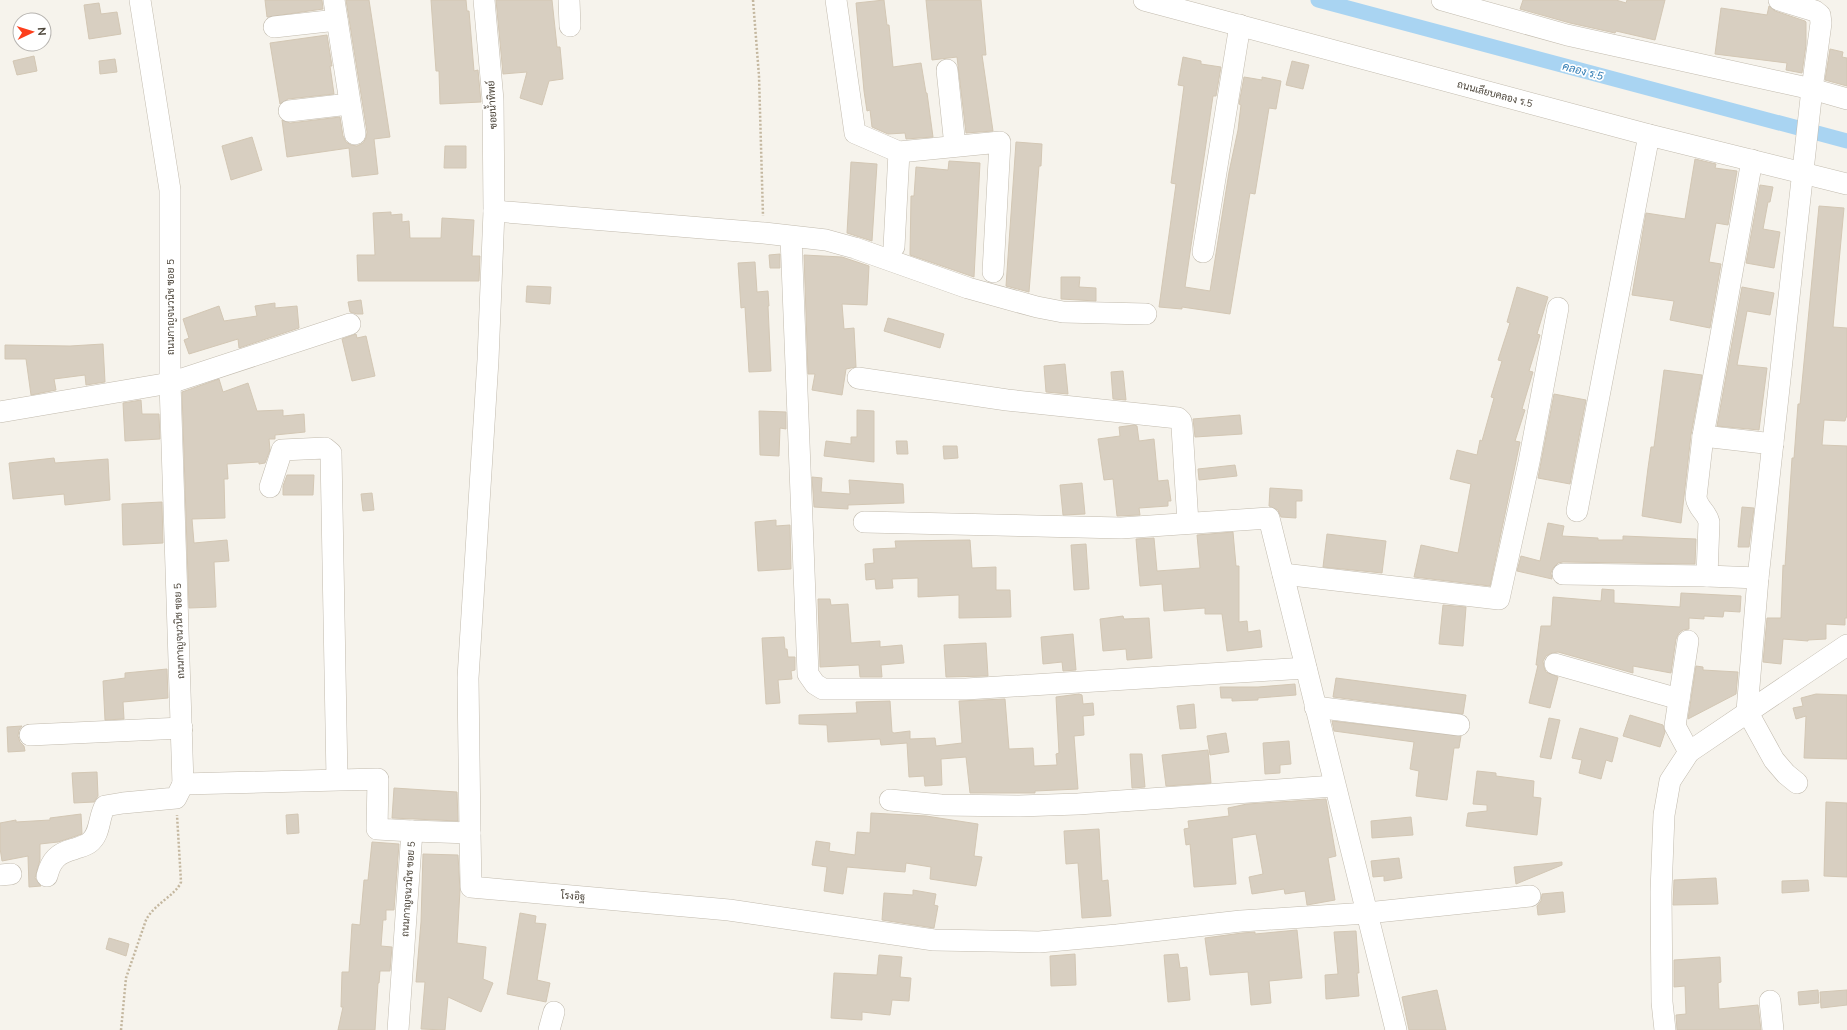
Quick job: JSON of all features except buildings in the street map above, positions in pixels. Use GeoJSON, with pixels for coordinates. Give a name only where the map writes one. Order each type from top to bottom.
{"type":"FeatureCollection","features":[{"type":"Feature","properties":{"kind":"street","name":"ถนนกาญจนวนิช ซอย 5"},"geometry":{"type":"LineString","coordinates":[[140,0],[170,190],[170,382],[182,728],[180,791],[337,779],[378,779],[377,829],[412,831],[398,1030]]}},
{"type":"Feature","properties":{"kind":"street"},"geometry":{"type":"LineString","coordinates":[[334,0],[354,134]]}},
{"type":"Feature","properties":{"kind":"street","name":"ซอยน้ำทิพย์"},"geometry":{"type":"LineString","coordinates":[[470,833],[468,678],[488,360],[494,211],[493,100],[484,0]]}},
{"type":"Feature","properties":{"kind":"street"},"geometry":{"type":"LineString","coordinates":[[569,0],[570,26]]}},
{"type":"Feature","properties":{"kind":"street"},"geometry":{"type":"LineString","coordinates":[[836,0],[855,133],[899,152],[1000,142],[994,272]]}},
{"type":"Feature","properties":{"kind":"street","name":"ถนนเลียบคลอง ร.5"},"geometry":{"type":"LineString","coordinates":[[1144,0],[1649,135],[1847,184]]}},
{"type":"Feature","properties":{"kind":"street"},"geometry":{"type":"LineString","coordinates":[[1442,0],[1567,35],[1812,89],[1847,99]]}},
{"type":"Feature","properties":{"kind":"street"},"geometry":{"type":"LineString","coordinates":[[1779,0],[1815,11],[1820,15],[1821,23],[1812,89],[1758,578],[1747,712],[1774,760],[1786,774],[1798,783]]}},
{"type":"Feature","properties":{"kind":"street"},"geometry":{"type":"LineString","coordinates":[[274,27],[337,20]]}},
{"type":"Feature","properties":{"kind":"street"},"geometry":{"type":"LineString","coordinates":[[1203,252],[1240,25]]}},
{"type":"Feature","properties":{"kind":"street"},"geometry":{"type":"LineString","coordinates":[[947,70],[955,146]]}},
{"type":"Feature","properties":{"kind":"street"},"geometry":{"type":"LineString","coordinates":[[289,111],[349,104]]}},
{"type":"Feature","properties":{"kind":"street"},"geometry":{"type":"LineString","coordinates":[[1577,511],[1649,135]]}},
{"type":"Feature","properties":{"kind":"street"},"geometry":{"type":"LineString","coordinates":[[894,247],[899,152]]}},
{"type":"Feature","properties":{"kind":"street"},"geometry":{"type":"LineString","coordinates":[[1707,576],[1709,522],[1708,517],[1697,505],[1696,497],[1703,436],[1752,160]]}},
{"type":"Feature","properties":{"kind":"street"},"geometry":{"type":"LineString","coordinates":[[494,211],[764,233],[826,240],[855,248],[968,288],[1036,307],[1063,312],[1146,314]]}},
{"type":"Feature","properties":{"kind":"street"},"geometry":{"type":"LineString","coordinates":[[791,237],[808,674],[815,684],[824,689],[966,689],[1306,668]]}},
{"type":"Feature","properties":{"kind":"street"},"geometry":{"type":"LineString","coordinates":[[1283,574],[1499,599],[1529,462],[1558,308]]}},
{"type":"Feature","properties":{"kind":"street"},"geometry":{"type":"LineString","coordinates":[[0,412],[170,382],[350,324]]}},
{"type":"Feature","properties":{"kind":"street"},"geometry":{"type":"LineString","coordinates":[[858,378],[1007,400],[1178,418],[1181,421],[1182,427],[1188,523]]}},
{"type":"Feature","properties":{"kind":"street"},"geometry":{"type":"LineString","coordinates":[[1703,436],[1773,444]]}},
{"type":"Feature","properties":{"kind":"street"},"geometry":{"type":"LineString","coordinates":[[270,487],[282,450],[325,448],[329,450],[331,456],[337,779]]}},
{"type":"Feature","properties":{"kind":"street"},"geometry":{"type":"LineString","coordinates":[[864,522],[1100,528],[1269,518],[1334,786],[1396,1030]]}},
{"type":"Feature","properties":{"kind":"street"},"geometry":{"type":"LineString","coordinates":[[1563,574],[1758,578]]}},
{"type":"Feature","properties":{"kind":"street"},"geometry":{"type":"LineString","coordinates":[[1688,641],[1675,726],[1689,752]]}},
{"type":"Feature","properties":{"kind":"street"},"geometry":{"type":"LineString","coordinates":[[1665,1030],[1662,1002],[1660,892],[1664,814],[1670,781],[1689,752],[1847,645]]}},
{"type":"Feature","properties":{"kind":"street"},"geometry":{"type":"LineString","coordinates":[[1555,664],[1679,699]]}},
{"type":"Feature","properties":{"kind":"street"},"geometry":{"type":"LineString","coordinates":[[1315,707],[1459,725]]}},
{"type":"Feature","properties":{"kind":"street"},"geometry":{"type":"LineString","coordinates":[[30,735],[182,728]]}},
{"type":"Feature","properties":{"kind":"street"},"geometry":{"type":"LineString","coordinates":[[890,800],[940,805],[1019,806],[1078,804],[1334,786]]}},
{"type":"Feature","properties":{"kind":"street"},"geometry":{"type":"LineString","coordinates":[[47,876],[50,864],[56,856],[67,850],[85,845],[92,840],[100,825],[105,806],[180,791]]}},
{"type":"Feature","properties":{"kind":"street"},"geometry":{"type":"LineString","coordinates":[[412,831],[470,833]]}},
{"type":"Feature","properties":{"kind":"street","name":"โรงอิฐ"},"geometry":{"type":"LineString","coordinates":[[470,833],[471,887],[729,910],[934,940],[1039,942],[1248,920],[1367,913]]}},
{"type":"Feature","properties":{"kind":"street"},"geometry":{"type":"LineString","coordinates":[[1367,913],[1530,896]]}},
{"type":"Feature","properties":{"kind":"street"},"geometry":{"type":"LineString","coordinates":[[1770,1001],[1773,1030]]}},
{"type":"Feature","properties":{"kind":"path"},"geometry":{"type":"LineString","coordinates":[[753,0],[759,76],[764,233]]}},
{"type":"Feature","properties":{"kind":"path"},"geometry":{"type":"LineString","coordinates":[[121,1030],[126,978],[146,920],[150,912],[177,889],[181,882],[180,791]]}},
{"type":"Feature","properties":{"kind":"waterway","name":"คลอง ร.5"},"geometry":{"type":"LineString","coordinates":[[1318,0],[1847,141]]}}]}
